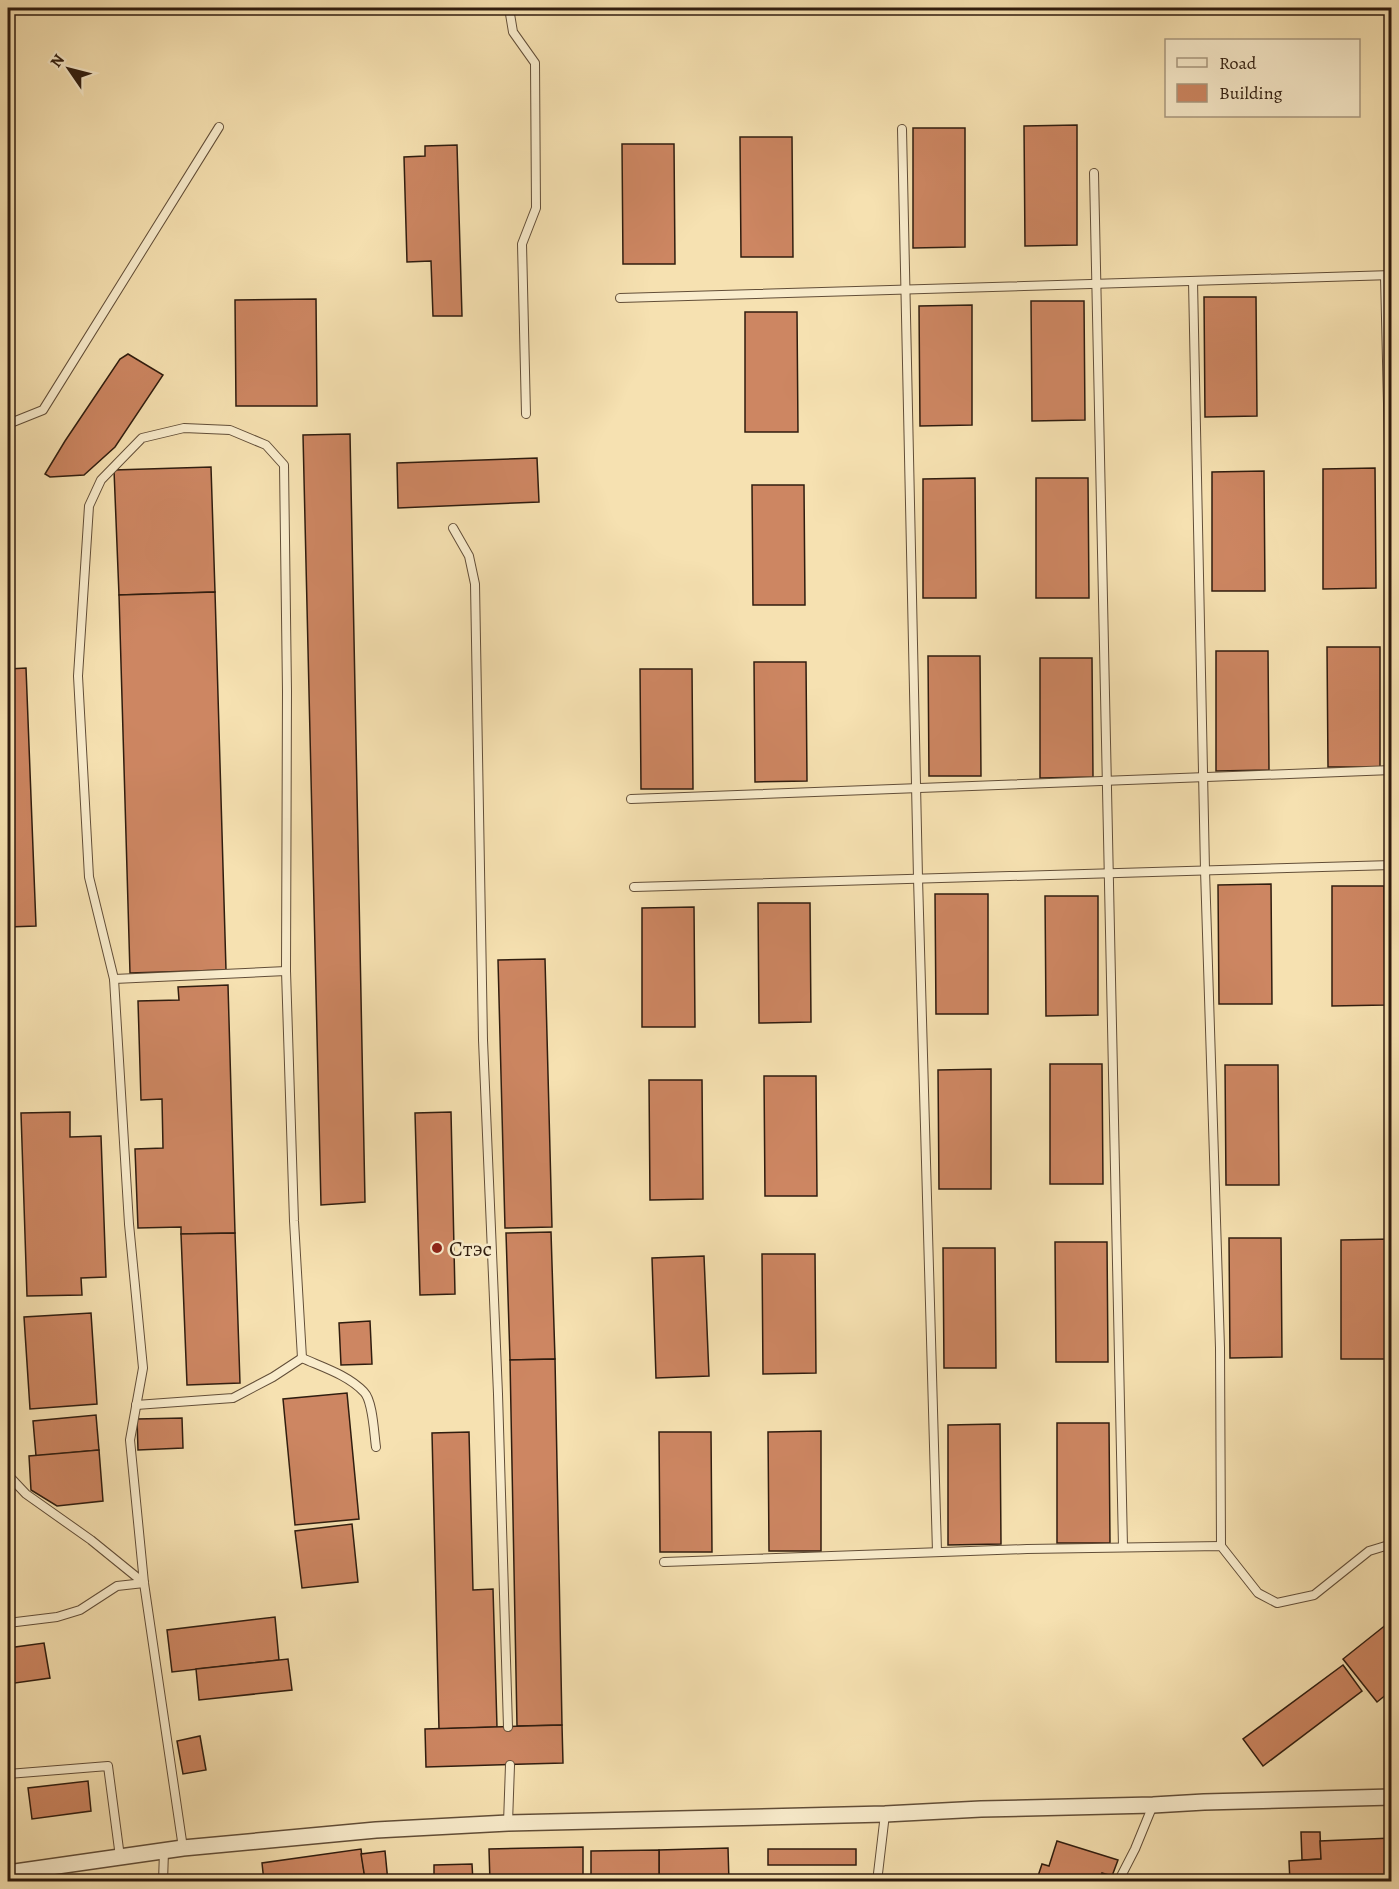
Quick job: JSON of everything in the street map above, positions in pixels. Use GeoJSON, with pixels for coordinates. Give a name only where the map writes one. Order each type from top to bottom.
{"type":"FeatureCollection","features":[{"type":"Feature","properties":{"kind":"street"},"geometry":{"type":"LineString","coordinates":[[8,1873],[183,1848],[376,1830],[508,1823],[885,1814],[1392,1797]]}},
{"type":"Feature","properties":{"kind":"lane"},"geometry":{"type":"LineString","coordinates":[[509,8],[513,32],[535,63],[536,208],[522,244],[526,414]]}},
{"type":"Feature","properties":{"kind":"lane"},"geometry":{"type":"LineString","coordinates":[[8,424],[42,410],[219,127]]}},
{"type":"Feature","properties":{"kind":"lane"},"geometry":{"type":"LineString","coordinates":[[902,129],[918,878],[937,1552]]}},
{"type":"Feature","properties":{"kind":"lane"},"geometry":{"type":"LineString","coordinates":[[1095,173],[1123,1547]]}},
{"type":"Feature","properties":{"kind":"lane"},"geometry":{"type":"LineString","coordinates":[[620,298],[1388,275],[1392,573]]}},
{"type":"Feature","properties":{"kind":"lane"},"geometry":{"type":"LineString","coordinates":[[1193,281],[1205,870],[1220,1348],[1221,1546],[1258,1593],[1277,1603],[1314,1594],[1370,1551],[1392,1544]]}},
{"type":"Feature","properties":{"kind":"lane"},"geometry":{"type":"LineString","coordinates":[[183,1848],[144,1583],[130,1440],[143,1368],[129,1224],[114,979],[89,877],[78,676],[89,506],[101,480],[142,438],[184,428],[230,430],[266,445],[284,465],[287,691],[286,971],[294,1221],[302,1358]]}},
{"type":"Feature","properties":{"kind":"lane"},"geometry":{"type":"LineString","coordinates":[[453,528],[469,556],[475,584],[483,1040],[508,1726]]}},
{"type":"Feature","properties":{"kind":"lane"},"geometry":{"type":"LineString","coordinates":[[631,799],[1392,770]]}},
{"type":"Feature","properties":{"kind":"lane"},"geometry":{"type":"LineString","coordinates":[[634,887],[1392,865]]}},
{"type":"Feature","properties":{"kind":"lane"},"geometry":{"type":"LineString","coordinates":[[114,979],[286,971]]}},
{"type":"Feature","properties":{"kind":"lane"},"geometry":{"type":"LineString","coordinates":[[136,1405],[233,1398],[273,1377],[302,1358]]}},
{"type":"Feature","properties":{"kind":"lane"},"geometry":{"type":"LineString","coordinates":[[302,1358],[339,1374],[365,1393],[373,1421],[376,1447]]}},
{"type":"Feature","properties":{"kind":"lane"},"geometry":{"type":"LineString","coordinates":[[9,1477],[26,1494],[91,1540],[144,1583]]}},
{"type":"Feature","properties":{"kind":"lane"},"geometry":{"type":"LineString","coordinates":[[664,1562],[937,1552],[1221,1546]]}},
{"type":"Feature","properties":{"kind":"lane"},"geometry":{"type":"LineString","coordinates":[[8,1623],[80,1610],[117,1586],[144,1583]]}},
{"type":"Feature","properties":{"kind":"lane"},"geometry":{"type":"LineString","coordinates":[[508,1823],[510,1764]]}},
{"type":"Feature","properties":{"kind":"lane"},"geometry":{"type":"LineString","coordinates":[[8,1774],[108,1766],[120,1857]]}},
{"type":"Feature","properties":{"kind":"lane"},"geometry":{"type":"LineString","coordinates":[[1118,1881],[1135,1849],[1153,1805]]}},
{"type":"Feature","properties":{"kind":"lane"},"geometry":{"type":"LineString","coordinates":[[877,1881],[885,1814]]}},
{"type":"Feature","properties":{"kind":"lane"},"geometry":{"type":"LineString","coordinates":[[163,1881],[164,1851]]}},
{"type":"Feature","properties":{"kind":"building"},"geometry":{"type":"Polygon","coordinates":[[[1077,125],[1077,245],[1025,246],[1024,126],[1077,125]]]}},
{"type":"Feature","properties":{"kind":"building"},"geometry":{"type":"Polygon","coordinates":[[[913,128],[965,128],[965,247],[913,248],[913,128]]]}},
{"type":"Feature","properties":{"kind":"building"},"geometry":{"type":"Polygon","coordinates":[[[740,137],[792,137],[793,257],[741,257],[740,137]]]}},
{"type":"Feature","properties":{"kind":"building"},"geometry":{"type":"Polygon","coordinates":[[[622,144],[674,144],[675,264],[623,264],[622,144]]]}},
{"type":"Feature","properties":{"kind":"building"},"geometry":{"type":"Polygon","coordinates":[[[457,145],[462,316],[433,316],[431,261],[407,262],[404,157],[425,156],[425,146],[457,145]]]}},
{"type":"Feature","properties":{"kind":"building"},"geometry":{"type":"Polygon","coordinates":[[[1204,297],[1256,297],[1257,416],[1205,417],[1204,297]]]}},
{"type":"Feature","properties":{"kind":"building"},"geometry":{"type":"Polygon","coordinates":[[[316,299],[317,406],[236,406],[235,300],[316,299]]]}},
{"type":"Feature","properties":{"kind":"building"},"geometry":{"type":"Polygon","coordinates":[[[1031,301],[1084,301],[1085,420],[1032,421],[1031,301]]]}},
{"type":"Feature","properties":{"kind":"building"},"geometry":{"type":"Polygon","coordinates":[[[972,305],[972,425],[920,426],[919,306],[972,305]]]}},
{"type":"Feature","properties":{"kind":"building"},"geometry":{"type":"Polygon","coordinates":[[[745,312],[797,312],[798,432],[745,432],[745,312]]]}},
{"type":"Feature","properties":{"kind":"building"},"geometry":{"type":"Polygon","coordinates":[[[128,354],[163,375],[115,447],[84,475],[50,477],[45,474],[120,359],[128,354]]]}},
{"type":"Feature","properties":{"kind":"building"},"geometry":{"type":"Polygon","coordinates":[[[350,434],[365,1202],[321,1205],[303,435],[350,434]]]}},
{"type":"Feature","properties":{"kind":"building"},"geometry":{"type":"Polygon","coordinates":[[[537,458],[539,502],[398,508],[397,463],[537,458]]]}},
{"type":"Feature","properties":{"kind":"building"},"geometry":{"type":"Polygon","coordinates":[[[211,467],[215,592],[119,595],[114,470],[211,467]]]}},
{"type":"Feature","properties":{"kind":"building"},"geometry":{"type":"Polygon","coordinates":[[[1375,468],[1376,588],[1323,589],[1323,469],[1375,468]]]}},
{"type":"Feature","properties":{"kind":"building"},"geometry":{"type":"Polygon","coordinates":[[[1264,471],[1265,591],[1212,591],[1212,472],[1264,471]]]}},
{"type":"Feature","properties":{"kind":"building"},"geometry":{"type":"Polygon","coordinates":[[[975,478],[976,598],[923,598],[923,479],[975,478]]]}},
{"type":"Feature","properties":{"kind":"building"},"geometry":{"type":"Polygon","coordinates":[[[1036,478],[1088,478],[1089,598],[1036,598],[1036,478]]]}},
{"type":"Feature","properties":{"kind":"building"},"geometry":{"type":"Polygon","coordinates":[[[752,485],[804,485],[805,605],[753,605],[752,485]]]}},
{"type":"Feature","properties":{"kind":"building"},"geometry":{"type":"Polygon","coordinates":[[[215,592],[226,970],[130,973],[119,595],[215,592]]]}},
{"type":"Feature","properties":{"kind":"building"},"geometry":{"type":"Polygon","coordinates":[[[1327,647],[1380,647],[1380,767],[1328,767],[1327,647]]]}},
{"type":"Feature","properties":{"kind":"building"},"geometry":{"type":"Polygon","coordinates":[[[1216,651],[1268,651],[1269,770],[1216,771],[1216,651]]]}},
{"type":"Feature","properties":{"kind":"building"},"geometry":{"type":"Polygon","coordinates":[[[928,656],[980,656],[981,776],[929,776],[928,656]]]}},
{"type":"Feature","properties":{"kind":"building"},"geometry":{"type":"Polygon","coordinates":[[[1040,658],[1092,658],[1093,777],[1040,778],[1040,658]]]}},
{"type":"Feature","properties":{"kind":"building"},"geometry":{"type":"Polygon","coordinates":[[[754,662],[806,662],[807,781],[755,782],[754,662]]]}},
{"type":"Feature","properties":{"kind":"building"},"geometry":{"type":"Polygon","coordinates":[[[26,668],[36,926],[8,927],[8,909],[11,909],[8,814],[8,669],[26,668]]]}},
{"type":"Feature","properties":{"kind":"building"},"geometry":{"type":"Polygon","coordinates":[[[640,669],[692,669],[693,789],[641,789],[640,669]]]}},
{"type":"Feature","properties":{"kind":"building"},"geometry":{"type":"Polygon","coordinates":[[[1271,884],[1272,1004],[1219,1004],[1218,885],[1271,884]]]}},
{"type":"Feature","properties":{"kind":"building"},"geometry":{"type":"Polygon","coordinates":[[[1332,886],[1384,886],[1385,1005],[1332,1006],[1332,886]]]}},
{"type":"Feature","properties":{"kind":"building"},"geometry":{"type":"Polygon","coordinates":[[[935,894],[988,894],[988,1014],[936,1014],[935,894]]]}},
{"type":"Feature","properties":{"kind":"building"},"geometry":{"type":"Polygon","coordinates":[[[1045,896],[1098,896],[1098,1015],[1046,1016],[1045,896]]]}},
{"type":"Feature","properties":{"kind":"building"},"geometry":{"type":"Polygon","coordinates":[[[758,903],[810,903],[811,1022],[759,1023],[758,903]]]}},
{"type":"Feature","properties":{"kind":"building"},"geometry":{"type":"Polygon","coordinates":[[[694,907],[695,1027],[642,1027],[642,908],[694,907]]]}},
{"type":"Feature","properties":{"kind":"building"},"geometry":{"type":"Polygon","coordinates":[[[545,959],[552,1227],[505,1228],[498,960],[545,959]]]}},
{"type":"Feature","properties":{"kind":"building"},"geometry":{"type":"Polygon","coordinates":[[[228,985],[235,1233],[181,1234],[181,1227],[138,1228],[135,1149],[163,1148],[162,1099],[141,1100],[138,1001],[179,1000],[178,987],[228,985]]]}},
{"type":"Feature","properties":{"kind":"building"},"geometry":{"type":"Polygon","coordinates":[[[1050,1064],[1102,1064],[1103,1184],[1050,1184],[1050,1064]]]}},
{"type":"Feature","properties":{"kind":"building"},"geometry":{"type":"Polygon","coordinates":[[[1225,1065],[1278,1065],[1279,1185],[1226,1185],[1225,1065]]]}},
{"type":"Feature","properties":{"kind":"building"},"geometry":{"type":"Polygon","coordinates":[[[991,1069],[991,1189],[939,1189],[938,1070],[991,1069]]]}},
{"type":"Feature","properties":{"kind":"building"},"geometry":{"type":"Polygon","coordinates":[[[764,1076],[816,1076],[817,1196],[765,1196],[764,1076]]]}},
{"type":"Feature","properties":{"kind":"building"},"geometry":{"type":"Polygon","coordinates":[[[649,1080],[702,1080],[703,1199],[650,1200],[649,1080]]]}},
{"type":"Feature","properties":{"kind":"building"},"geometry":{"type":"Polygon","coordinates":[[[70,1112],[70,1137],[101,1136],[106,1277],[81,1278],[82,1295],[27,1296],[21,1113],[70,1112]]]}},
{"type":"Feature","properties":{"kind":"building"},"geometry":{"type":"Polygon","coordinates":[[[451,1112],[455,1294],[420,1295],[415,1113],[451,1112]]]}},
{"type":"Feature","properties":{"kind":"building"},"geometry":{"type":"Polygon","coordinates":[[[551,1232],[555,1359],[510,1360],[506,1233],[551,1232]]]}},
{"type":"Feature","properties":{"kind":"building"},"geometry":{"type":"Polygon","coordinates":[[[235,1233],[240,1383],[187,1385],[181,1234],[235,1233]]]}},
{"type":"Feature","properties":{"kind":"building"},"geometry":{"type":"Polygon","coordinates":[[[1229,1238],[1281,1238],[1282,1357],[1230,1358],[1229,1238]]]}},
{"type":"Feature","properties":{"kind":"building"},"geometry":{"type":"Polygon","coordinates":[[[1392,1239],[1392,1359],[1341,1359],[1341,1240],[1392,1239]]]}},
{"type":"Feature","properties":{"kind":"building"},"geometry":{"type":"Polygon","coordinates":[[[1055,1242],[1107,1242],[1108,1362],[1056,1362],[1055,1242]]]}},
{"type":"Feature","properties":{"kind":"building"},"geometry":{"type":"Polygon","coordinates":[[[943,1248],[995,1248],[996,1368],[944,1368],[943,1248]]]}},
{"type":"Feature","properties":{"kind":"building"},"geometry":{"type":"Polygon","coordinates":[[[762,1254],[815,1254],[816,1373],[763,1374],[762,1254]]]}},
{"type":"Feature","properties":{"kind":"building"},"geometry":{"type":"Polygon","coordinates":[[[704,1256],[709,1376],[656,1378],[652,1258],[704,1256]]]}},
{"type":"Feature","properties":{"kind":"building"},"geometry":{"type":"Polygon","coordinates":[[[91,1313],[97,1404],[30,1409],[24,1317],[91,1313]]]}},
{"type":"Feature","properties":{"kind":"building"},"geometry":{"type":"Polygon","coordinates":[[[370,1321],[372,1364],[341,1365],[339,1323],[370,1321]]]}},
{"type":"Feature","properties":{"kind":"building"},"geometry":{"type":"Polygon","coordinates":[[[555,1359],[562,1725],[517,1726],[510,1360],[555,1359]]]}},
{"type":"Feature","properties":{"kind":"building"},"geometry":{"type":"Polygon","coordinates":[[[347,1393],[359,1519],[295,1525],[283,1399],[347,1393]]]}},
{"type":"Feature","properties":{"kind":"building"},"geometry":{"type":"Polygon","coordinates":[[[96,1415],[99,1450],[36,1456],[33,1421],[96,1415]]]}},
{"type":"Feature","properties":{"kind":"building"},"geometry":{"type":"Polygon","coordinates":[[[12,1417],[12,1432],[8,1432],[8,1418],[12,1417]]]}},
{"type":"Feature","properties":{"kind":"building"},"geometry":{"type":"Polygon","coordinates":[[[182,1418],[183,1448],[138,1450],[137,1419],[182,1418]]]}},
{"type":"Feature","properties":{"kind":"building"},"geometry":{"type":"Polygon","coordinates":[[[1057,1423],[1109,1423],[1110,1543],[1057,1543],[1057,1423]]]}},
{"type":"Feature","properties":{"kind":"building"},"geometry":{"type":"Polygon","coordinates":[[[1000,1424],[1001,1544],[948,1545],[948,1425],[1000,1424]]]}},
{"type":"Feature","properties":{"kind":"building"},"geometry":{"type":"Polygon","coordinates":[[[821,1431],[821,1551],[769,1551],[768,1432],[821,1431]]]}},
{"type":"Feature","properties":{"kind":"building"},"geometry":{"type":"Polygon","coordinates":[[[469,1432],[473,1590],[493,1589],[497,1727],[439,1729],[432,1433],[469,1432]]]}},
{"type":"Feature","properties":{"kind":"building"},"geometry":{"type":"Polygon","coordinates":[[[659,1432],[711,1432],[712,1552],[660,1552],[659,1432]]]}},
{"type":"Feature","properties":{"kind":"building"},"geometry":{"type":"Polygon","coordinates":[[[99,1450],[103,1501],[57,1506],[31,1490],[29,1456],[99,1450]]]}},
{"type":"Feature","properties":{"kind":"building"},"geometry":{"type":"Polygon","coordinates":[[[352,1524],[358,1582],[302,1588],[295,1531],[352,1524]]]}},
{"type":"Feature","properties":{"kind":"building"},"geometry":{"type":"Polygon","coordinates":[[[275,1617],[279,1660],[172,1672],[167,1630],[275,1617]]]}},
{"type":"Feature","properties":{"kind":"building"},"geometry":{"type":"Polygon","coordinates":[[[1392,1620],[1392,1690],[1377,1702],[1343,1659],[1392,1620]]]}},
{"type":"Feature","properties":{"kind":"building"},"geometry":{"type":"Polygon","coordinates":[[[44,1643],[50,1678],[8,1684],[8,1648],[44,1643]]]}},
{"type":"Feature","properties":{"kind":"building"},"geometry":{"type":"Polygon","coordinates":[[[288,1659],[292,1690],[199,1700],[196,1669],[288,1659]]]}},
{"type":"Feature","properties":{"kind":"building"},"geometry":{"type":"Polygon","coordinates":[[[1343,1665],[1362,1691],[1263,1766],[1243,1739],[1343,1665]]]}},
{"type":"Feature","properties":{"kind":"building"},"geometry":{"type":"Polygon","coordinates":[[[562,1725],[563,1763],[426,1767],[425,1729],[562,1725]]]}},
{"type":"Feature","properties":{"kind":"building"},"geometry":{"type":"Polygon","coordinates":[[[200,1736],[206,1770],[183,1774],[177,1741],[200,1736]]]}},
{"type":"Feature","properties":{"kind":"building"},"geometry":{"type":"Polygon","coordinates":[[[88,1781],[91,1811],[32,1819],[28,1788],[88,1781]]]}},
{"type":"Feature","properties":{"kind":"building"},"geometry":{"type":"Polygon","coordinates":[[[1301,1832],[1320,1832],[1321,1859],[1302,1860],[1301,1832]]]}},
{"type":"Feature","properties":{"kind":"building"},"geometry":{"type":"Polygon","coordinates":[[[1392,1838],[1392,1882],[1290,1882],[1289,1861],[1321,1859],[1320,1841],[1392,1838]]]}},
{"type":"Feature","properties":{"kind":"building"},"geometry":{"type":"Polygon","coordinates":[[[1057,1841],[1118,1860],[1112,1876],[1102,1873],[1100,1882],[1036,1882],[1042,1864],[1049,1866],[1057,1841]]]}},
{"type":"Feature","properties":{"kind":"building"},"geometry":{"type":"Polygon","coordinates":[[[583,1847],[583,1882],[490,1882],[489,1849],[583,1847]]]}},
{"type":"Feature","properties":{"kind":"building"},"geometry":{"type":"Polygon","coordinates":[[[728,1848],[729,1882],[659,1882],[659,1850],[728,1848]]]}},
{"type":"Feature","properties":{"kind":"building"},"geometry":{"type":"Polygon","coordinates":[[[361,1849],[365,1879],[351,1882],[264,1882],[262,1863],[361,1849]]]}},
{"type":"Feature","properties":{"kind":"building"},"geometry":{"type":"Polygon","coordinates":[[[768,1849],[856,1849],[856,1865],[768,1865],[768,1849]]]}},
{"type":"Feature","properties":{"kind":"building"},"geometry":{"type":"Polygon","coordinates":[[[659,1850],[659,1882],[591,1882],[591,1851],[659,1850]]]}},
{"type":"Feature","properties":{"kind":"building"},"geometry":{"type":"Polygon","coordinates":[[[385,1851],[388,1882],[351,1882],[365,1879],[361,1854],[385,1851]]]}},
{"type":"Feature","properties":{"kind":"building"},"geometry":{"type":"Polygon","coordinates":[[[472,1864],[473,1882],[434,1882],[434,1865],[472,1864]]]}},
{"type":"Feature","properties":{"kind":"building"},"geometry":{"type":"Polygon","coordinates":[[[124,1876],[125,1882],[92,1882],[92,1881],[124,1876]]]}},
{"type":"Feature","properties":{"kind":"place","name":"Стэс"},"geometry":{"type":"Point","coordinates":[437,1248]}}]}
